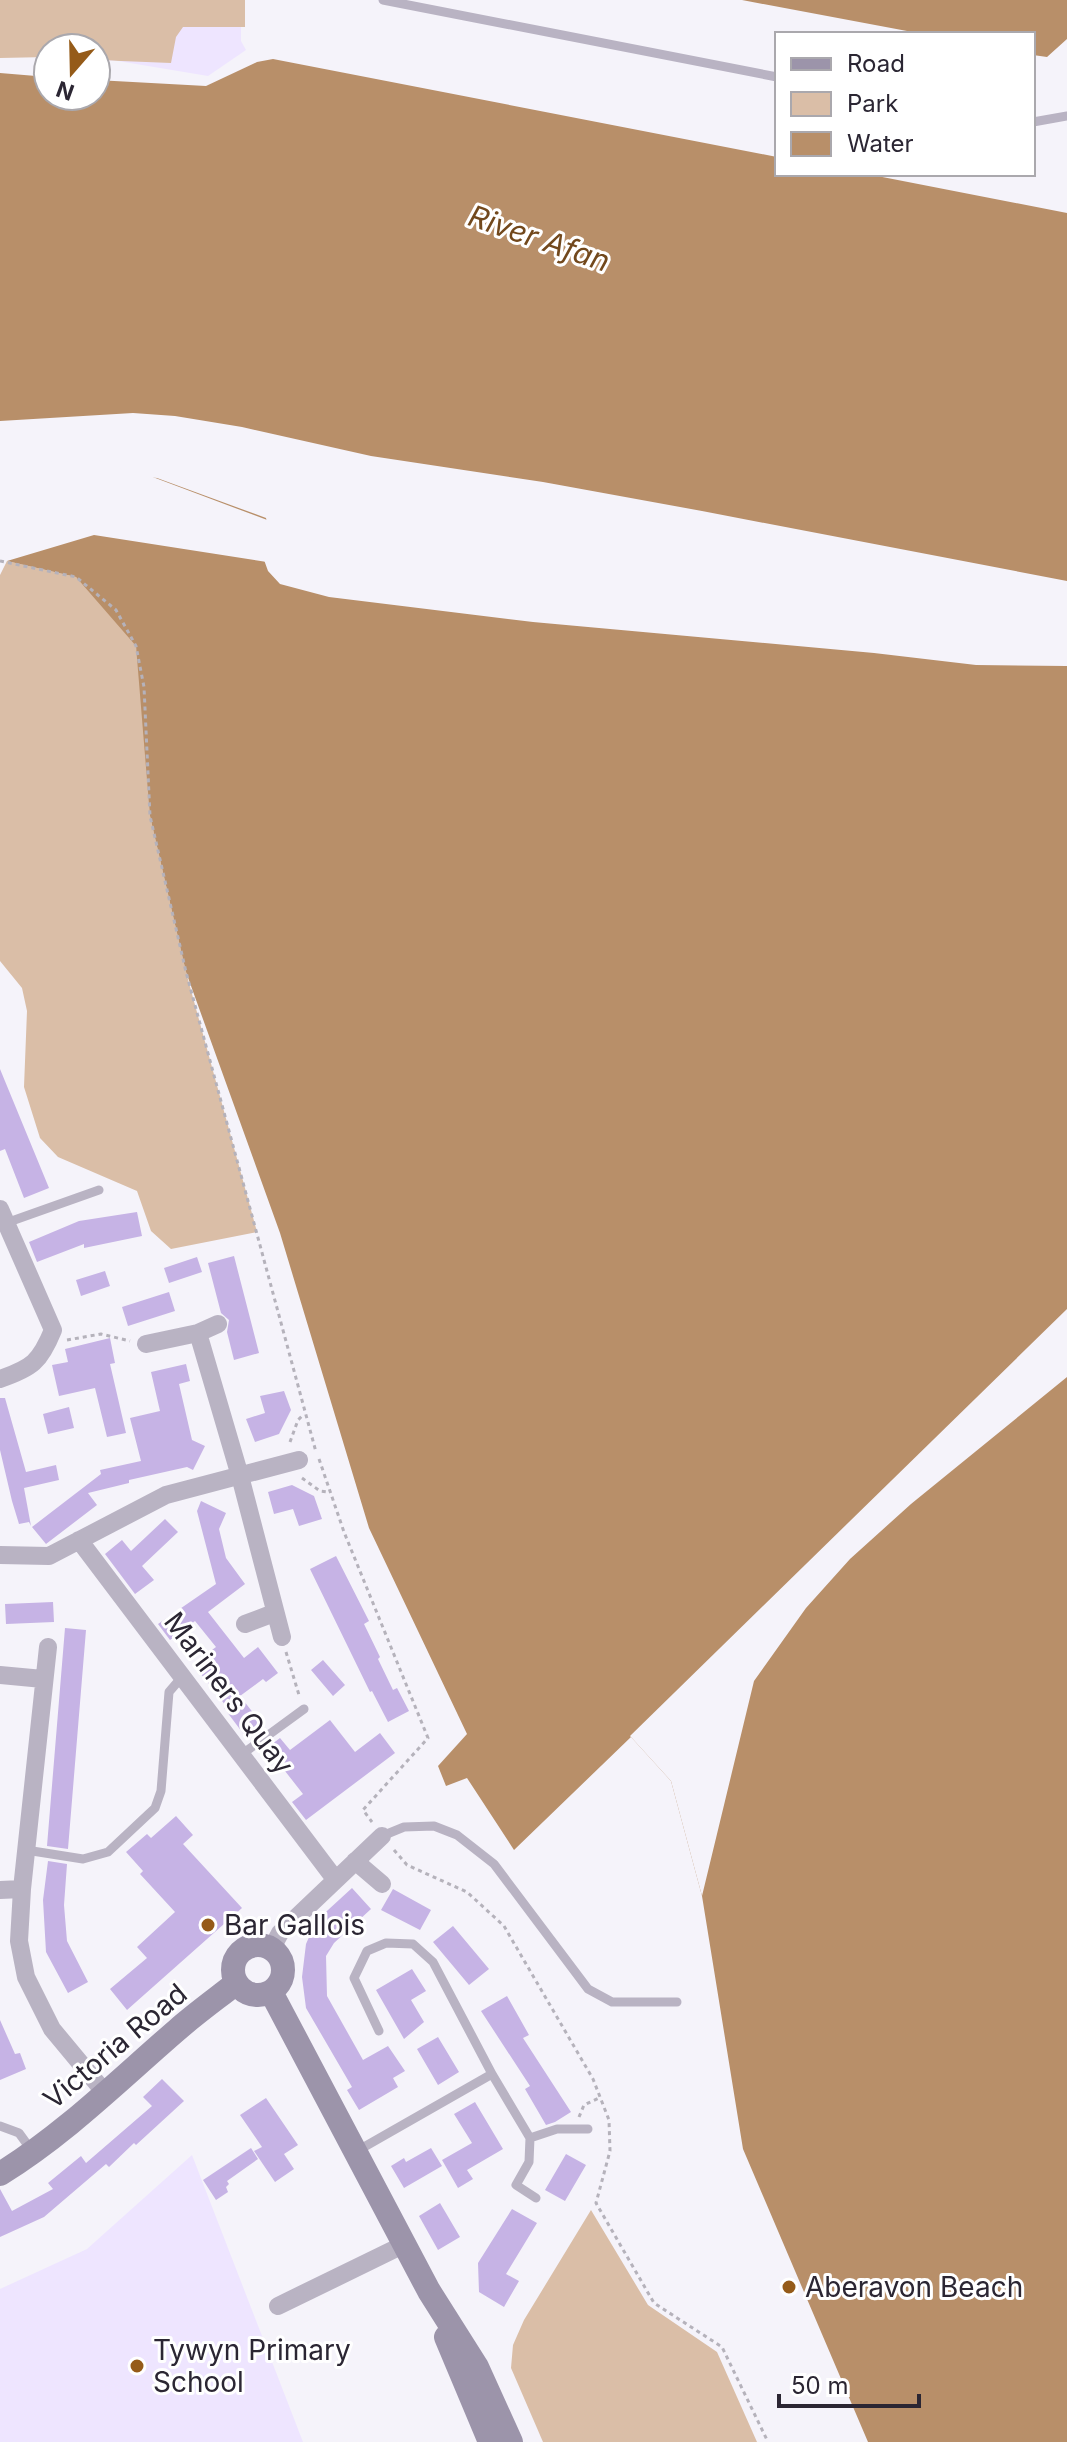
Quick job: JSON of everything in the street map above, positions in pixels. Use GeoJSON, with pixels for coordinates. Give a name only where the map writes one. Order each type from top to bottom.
{"type":"FeatureCollection","features":[{"type":"Feature","properties":{"kind":"street"},"geometry":{"type":"LineString","coordinates":[[0,1379],[28,1369],[43,1354],[53,1330],[3,1216]]}},
{"type":"Feature","properties":{"kind":"street"},"geometry":{"type":"LineString","coordinates":[[146,1344],[198,1333],[218,1324]]}},
{"type":"Feature","properties":{"kind":"street"},"geometry":{"type":"LineString","coordinates":[[198,1333],[282,1637]]}},
{"type":"Feature","properties":{"kind":"street"},"geometry":{"type":"LineString","coordinates":[[0,1555],[49,1556],[166,1495],[299,1460]]}},
{"type":"Feature","properties":{"kind":"street","name":"Mariners Quay"},"geometry":{"type":"LineString","coordinates":[[79,1540],[335,1879]]}},
{"type":"Feature","properties":{"kind":"street","name":"Mariners Quay"},"geometry":{"type":"LineString","coordinates":[[245,1624],[274,1613]]}},
{"type":"Feature","properties":{"kind":"street"},"geometry":{"type":"LineString","coordinates":[[48,1647],[19,1941],[26,1977],[52,2029],[106,2094]]}},
{"type":"Feature","properties":{"kind":"street"},"geometry":{"type":"LineString","coordinates":[[0,1675],[43,1679]]}},
{"type":"Feature","properties":{"kind":"street"},"geometry":{"type":"LineString","coordinates":[[272,1948],[280,1933],[382,1836]]}},
{"type":"Feature","properties":{"kind":"street"},"geometry":{"type":"LineString","coordinates":[[355,1861],[382,1884]]}},
{"type":"Feature","properties":{"kind":"street"},"geometry":{"type":"LineString","coordinates":[[0,1890],[22,1889]]}},
{"type":"Feature","properties":{"kind":"street"},"geometry":{"type":"LineString","coordinates":[[259,1944],[272,1948],[281,1960],[282,1977],[271,1992],[259,1996],[235,1984],[231,1971],[235,1958],[244,1949],[259,1944]]}},
{"type":"Feature","properties":{"kind":"street","name":"Victoria Road"},"geometry":{"type":"LineString","coordinates":[[0,2174],[34,2154],[179,2028],[235,1984]]}},
{"type":"Feature","properties":{"kind":"street"},"geometry":{"type":"LineString","coordinates":[[271,1992],[429,2291],[477,2367],[511,2442]]}},
{"type":"Feature","properties":{"kind":"street"},"geometry":{"type":"LineString","coordinates":[[278,2306],[405,2244]]}},
{"type":"Feature","properties":{"kind":"street"},"geometry":{"type":"LineString","coordinates":[[429,2291],[490,2442]]}},
{"type":"Feature","properties":{"kind":"lane"},"geometry":{"type":"LineString","coordinates":[[383,0],[775,77]]}},
{"type":"Feature","properties":{"kind":"lane"},"geometry":{"type":"LineString","coordinates":[[1035,122],[1067,116]]}},
{"type":"Feature","properties":{"kind":"lane"},"geometry":{"type":"LineString","coordinates":[[3,1216],[99,1190]]}},
{"type":"Feature","properties":{"kind":"lane"},"geometry":{"type":"LineString","coordinates":[[26,1850],[83,1859],[108,1852],[155,1808],[161,1791],[169,1692],[181,1678]]}},
{"type":"Feature","properties":{"kind":"lane"},"geometry":{"type":"LineString","coordinates":[[241,1755],[304,1709]]}},
{"type":"Feature","properties":{"kind":"lane"},"geometry":{"type":"LineString","coordinates":[[382,1836],[404,1827],[434,1826],[457,1835],[494,1864],[588,1989],[612,2002],[677,2002]]}},
{"type":"Feature","properties":{"kind":"lane"},"geometry":{"type":"LineString","coordinates":[[379,2031],[354,1978],[367,1951],[386,1943],[413,1944],[433,1962],[530,2138],[529,2162],[516,2185],[536,2198]]}},
{"type":"Feature","properties":{"kind":"lane"},"geometry":{"type":"LineString","coordinates":[[357,2151],[492,2074]]}},
{"type":"Feature","properties":{"kind":"lane","name":"Victoria Road"},"geometry":{"type":"LineString","coordinates":[[0,2126],[19,2133],[34,2154]]}},
{"type":"Feature","properties":{"kind":"lane"},"geometry":{"type":"LineString","coordinates":[[530,2138],[557,2129],[588,2129]]}},
{"type":"Feature","properties":{"kind":"path"},"geometry":{"type":"LineString","coordinates":[[0,561],[76,577],[116,610],[136,646],[144,687],[150,816],[186,972],[304,1414],[329,1492],[428,1738],[363,1810],[407,1865],[467,1892],[504,1926],[593,2079],[609,2120],[610,2151],[596,2203],[654,2303],[722,2347],[768,2442]]}},
{"type":"Feature","properties":{"kind":"path"},"geometry":{"type":"LineString","coordinates":[[43,1354],[69,1340],[101,1334],[146,1344]]}},
{"type":"Feature","properties":{"kind":"path"},"geometry":{"type":"LineString","coordinates":[[282,1637],[304,1709]]}},
{"type":"Feature","properties":{"kind":"path"},"geometry":{"type":"LineString","coordinates":[[575,2127],[584,2105],[601,2097]]}},
{"type":"Feature","properties":{"kind":"shaded area"},"geometry":{"type":"Polygon","coordinates":[[[0,0],[258,0],[252,51],[208,80],[112,64],[112,32],[32,32],[0,0]]]}},
{"type":"Feature","properties":{"kind":"shaded area","name":"Tywyn Primary School"},"geometry":{"type":"Polygon","coordinates":[[[192,2155],[303,2442],[0,2442],[0,2289],[87,2249],[192,2155]]]}},
{"type":"Feature","properties":{"kind":"green space"},"geometry":{"type":"Polygon","coordinates":[[[0,0],[245,0],[245,27],[183,27],[176,37],[171,63],[112,61],[112,32],[32,32],[32,112],[112,112],[112,98],[775,174],[1067,213],[0,111],[0,0]]]}},
{"type":"Feature","properties":{"kind":"green space"},"geometry":{"type":"Polygon","coordinates":[[[7,561],[76,577],[116,610],[136,646],[144,687],[150,816],[186,972],[257,1232],[171,1249],[151,1231],[137,1191],[58,1157],[40,1138],[24,1087],[27,1011],[22,988],[0,961],[0,575],[7,561]]]}},
{"type":"Feature","properties":{"kind":"green space"},"geometry":{"type":"Polygon","coordinates":[[[591,2210],[648,2305],[717,2352],[757,2442],[543,2442],[511,2368],[513,2345],[524,2320],[591,2210]]]}},
{"type":"Feature","properties":{"kind":"water","name":"River Afan"},"geometry":{"type":"Polygon","coordinates":[[[245,0],[1067,0],[1067,2442],[868,2442],[743,2149],[702,1896],[671,1781],[631,1737],[514,1850],[467,1778],[446,1786],[438,1766],[467,1734],[369,1528],[280,1233],[186,972],[150,816],[136,646],[76,577],[7,561],[94,535],[382,580],[352,552],[97,456],[0,457],[0,62],[32,61],[32,112],[112,112],[112,64],[208,80],[252,51],[245,0]]]}},
{"type":"Feature","properties":{"kind":"pier"},"geometry":{"type":"Polygon","coordinates":[[[245,0],[742,0],[912,32],[775,32],[775,157],[273,59],[257,62],[206,86],[112,81],[112,61],[208,76],[246,50],[241,41],[241,27],[245,27],[245,0]]]}},
{"type":"Feature","properties":{"kind":"pier"},"geometry":{"type":"Polygon","coordinates":[[[1067,39],[1067,213],[877,176],[1035,176],[1035,55],[1047,57],[1067,39]]]}},
{"type":"Feature","properties":{"kind":"pier"},"geometry":{"type":"Polygon","coordinates":[[[32,57],[32,76],[0,73],[0,58],[32,57]]]}},
{"type":"Feature","properties":{"kind":"pier"},"geometry":{"type":"Polygon","coordinates":[[[133,413],[242,427],[371,456],[543,482],[1067,581],[1067,666],[976,665],[533,622],[329,597],[280,584],[268,571],[263,557],[371,574],[350,555],[267,523],[266,518],[157,478],[139,476],[97,460],[0,461],[0,421],[133,413]]]}},
{"type":"Feature","properties":{"kind":"pier"},"geometry":{"type":"Polygon","coordinates":[[[1067,1309],[1067,1377],[911,1504],[850,1559],[806,1608],[754,1681],[702,1896],[671,1781],[630,1736],[1067,1309]]]}},
{"type":"Feature","properties":{"kind":"building"},"geometry":{"type":"Polygon","coordinates":[[[0,1069],[49,1188],[24,1198],[5,1149],[0,1151],[0,1069]]]}},
{"type":"Feature","properties":{"kind":"building"},"geometry":{"type":"Polygon","coordinates":[[[137,1212],[142,1236],[84,1248],[84,1244],[37,1262],[29,1242],[79,1221],[137,1212]]]}},
{"type":"Feature","properties":{"kind":"building"},"geometry":{"type":"Polygon","coordinates":[[[234,1256],[259,1353],[234,1360],[227,1332],[229,1320],[221,1313],[208,1263],[234,1256]]]}},
{"type":"Feature","properties":{"kind":"building"},"geometry":{"type":"Polygon","coordinates":[[[197,1257],[202,1272],[169,1283],[164,1268],[197,1257]]]}},
{"type":"Feature","properties":{"kind":"building"},"geometry":{"type":"Polygon","coordinates":[[[105,1271],[110,1286],[81,1296],[76,1280],[105,1271]]]}},
{"type":"Feature","properties":{"kind":"building"},"geometry":{"type":"Polygon","coordinates":[[[169,1292],[175,1311],[128,1326],[122,1307],[169,1292]]]}},
{"type":"Feature","properties":{"kind":"building"},"geometry":{"type":"Polygon","coordinates":[[[110,1338],[115,1363],[110,1364],[126,1433],[107,1437],[95,1388],[59,1396],[52,1365],[68,1362],[65,1349],[110,1338]]]}},
{"type":"Feature","properties":{"kind":"building"},"geometry":{"type":"Polygon","coordinates":[[[186,1364],[190,1381],[179,1384],[192,1440],[205,1446],[193,1470],[187,1467],[88,1493],[97,1505],[46,1544],[32,1527],[101,1474],[100,1470],[141,1461],[130,1418],[160,1411],[151,1372],[186,1364]]]}},
{"type":"Feature","properties":{"kind":"building"},"geometry":{"type":"Polygon","coordinates":[[[284,1391],[291,1410],[279,1434],[255,1442],[246,1419],[265,1413],[260,1396],[284,1391]]]}},
{"type":"Feature","properties":{"kind":"building"},"geometry":{"type":"Polygon","coordinates":[[[0,1398],[5,1398],[26,1472],[56,1465],[59,1480],[24,1488],[31,1526],[29,1522],[19,1524],[12,1501],[0,1450],[0,1398]]]}},
{"type":"Feature","properties":{"kind":"building"},"geometry":{"type":"Polygon","coordinates":[[[69,1407],[74,1428],[48,1434],[43,1414],[69,1407]]]}},
{"type":"Feature","properties":{"kind":"building"},"geometry":{"type":"Polygon","coordinates":[[[292,1485],[314,1496],[322,1519],[299,1526],[293,1509],[274,1514],[268,1492],[292,1485]]]}},
{"type":"Feature","properties":{"kind":"building"},"geometry":{"type":"Polygon","coordinates":[[[201,1501],[226,1513],[219,1529],[226,1558],[245,1584],[208,1612],[244,1658],[258,1647],[278,1673],[266,1682],[263,1679],[240,1696],[261,1723],[245,1736],[193,1664],[216,1647],[195,1621],[170,1640],[158,1624],[216,1584],[197,1511],[201,1501]]]}},
{"type":"Feature","properties":{"kind":"building"},"geometry":{"type":"Polygon","coordinates":[[[165,1519],[178,1532],[142,1566],[154,1580],[135,1594],[105,1554],[122,1540],[131,1551],[165,1519]]]}},
{"type":"Feature","properties":{"kind":"building"},"geometry":{"type":"Polygon","coordinates":[[[336,1556],[369,1621],[364,1624],[380,1657],[378,1659],[393,1690],[397,1688],[409,1711],[388,1722],[370,1692],[310,1569],[336,1556]]]}},
{"type":"Feature","properties":{"kind":"building"},"geometry":{"type":"Polygon","coordinates":[[[53,1602],[54,1622],[6,1624],[5,1604],[53,1602]]]}},
{"type":"Feature","properties":{"kind":"building"},"geometry":{"type":"Polygon","coordinates":[[[65,1628],[86,1630],[68,1849],[47,1846],[65,1628]]]}},
{"type":"Feature","properties":{"kind":"building"},"geometry":{"type":"Polygon","coordinates":[[[323,1660],[345,1685],[333,1696],[311,1670],[323,1660]]]}},
{"type":"Feature","properties":{"kind":"building"},"geometry":{"type":"Polygon","coordinates":[[[330,1720],[355,1752],[380,1733],[395,1753],[306,1820],[292,1802],[303,1794],[267,1748],[280,1738],[290,1750],[330,1720]]]}},
{"type":"Feature","properties":{"kind":"building"},"geometry":{"type":"Polygon","coordinates":[[[176,1816],[193,1835],[183,1844],[242,1908],[127,2010],[110,1989],[147,1958],[137,1947],[175,1912],[140,1874],[143,1871],[126,1852],[147,1834],[151,1838],[176,1816]]]}},
{"type":"Feature","properties":{"kind":"building"},"geometry":{"type":"Polygon","coordinates":[[[48,1861],[67,1864],[64,1905],[67,1941],[88,1982],[68,1993],[46,1952],[43,1900],[48,1861]]]}},
{"type":"Feature","properties":{"kind":"building"},"geometry":{"type":"Polygon","coordinates":[[[352,1888],[371,1909],[334,1943],[326,1956],[327,1996],[363,2060],[388,2046],[405,2071],[393,2078],[398,2087],[359,2110],[347,2090],[352,2087],[306,2008],[302,1977],[306,1944],[316,1921],[352,1888]]]}},
{"type":"Feature","properties":{"kind":"building"},"geometry":{"type":"Polygon","coordinates":[[[393,1889],[431,1910],[420,1930],[381,1910],[393,1889]]]}},
{"type":"Feature","properties":{"kind":"building"},"geometry":{"type":"Polygon","coordinates":[[[453,1926],[489,1969],[469,1985],[433,1942],[453,1926]]]}},
{"type":"Feature","properties":{"kind":"building"},"geometry":{"type":"Polygon","coordinates":[[[412,1969],[426,1991],[411,2000],[424,2022],[404,2039],[376,1990],[412,1969]]]}},
{"type":"Feature","properties":{"kind":"building"},"geometry":{"type":"Polygon","coordinates":[[[507,1996],[529,2035],[523,2038],[571,2112],[555,2122],[546,2125],[525,2089],[530,2086],[481,2011],[507,1996]]]}},
{"type":"Feature","properties":{"kind":"building"},"geometry":{"type":"Polygon","coordinates":[[[0,2020],[15,2054],[20,2053],[26,2069],[0,2080],[0,2020]]]}},
{"type":"Feature","properties":{"kind":"building"},"geometry":{"type":"Polygon","coordinates":[[[438,2037],[459,2072],[438,2085],[417,2049],[438,2037]]]}},
{"type":"Feature","properties":{"kind":"building"},"geometry":{"type":"Polygon","coordinates":[[[162,2079],[184,2101],[136,2145],[134,2143],[109,2167],[106,2164],[44,2217],[0,2237],[0,2189],[12,2211],[53,2189],[48,2183],[81,2156],[86,2163],[152,2106],[143,2097],[162,2079]]]}},
{"type":"Feature","properties":{"kind":"building"},"geometry":{"type":"Polygon","coordinates":[[[266,2098],[298,2145],[284,2154],[294,2169],[275,2182],[254,2151],[262,2147],[240,2115],[266,2098]]]}},
{"type":"Feature","properties":{"kind":"building"},"geometry":{"type":"Polygon","coordinates":[[[475,2102],[503,2149],[467,2170],[473,2179],[458,2188],[442,2160],[472,2143],[454,2114],[475,2102]]]}},
{"type":"Feature","properties":{"kind":"building"},"geometry":{"type":"Polygon","coordinates":[[[251,2148],[258,2159],[227,2181],[228,2192],[216,2200],[203,2180],[251,2148]]]}},
{"type":"Feature","properties":{"kind":"building"},"geometry":{"type":"Polygon","coordinates":[[[431,2148],[442,2166],[404,2188],[391,2166],[404,2158],[406,2162],[431,2148]]]}},
{"type":"Feature","properties":{"kind":"building"},"geometry":{"type":"Polygon","coordinates":[[[566,2154],[586,2165],[565,2201],[545,2190],[566,2154]]]}},
{"type":"Feature","properties":{"kind":"building"},"geometry":{"type":"Polygon","coordinates":[[[440,2203],[460,2237],[438,2250],[419,2216],[440,2203]]]}},
{"type":"Feature","properties":{"kind":"building"},"geometry":{"type":"Polygon","coordinates":[[[512,2209],[537,2223],[506,2274],[519,2281],[504,2307],[479,2292],[478,2263],[512,2209]]]}},
{"type":"Feature","properties":{"kind":"place","name":"Bar Gallois"},"geometry":{"type":"Point","coordinates":[208,1925]}},
{"type":"Feature","properties":{"kind":"place","name":"Aberavon Beach"},"geometry":{"type":"Point","coordinates":[789,2287]}},
{"type":"Feature","properties":{"kind":"place","name":"Tywyn Primary School"},"geometry":{"type":"Point","coordinates":[137,2366]}}]}
